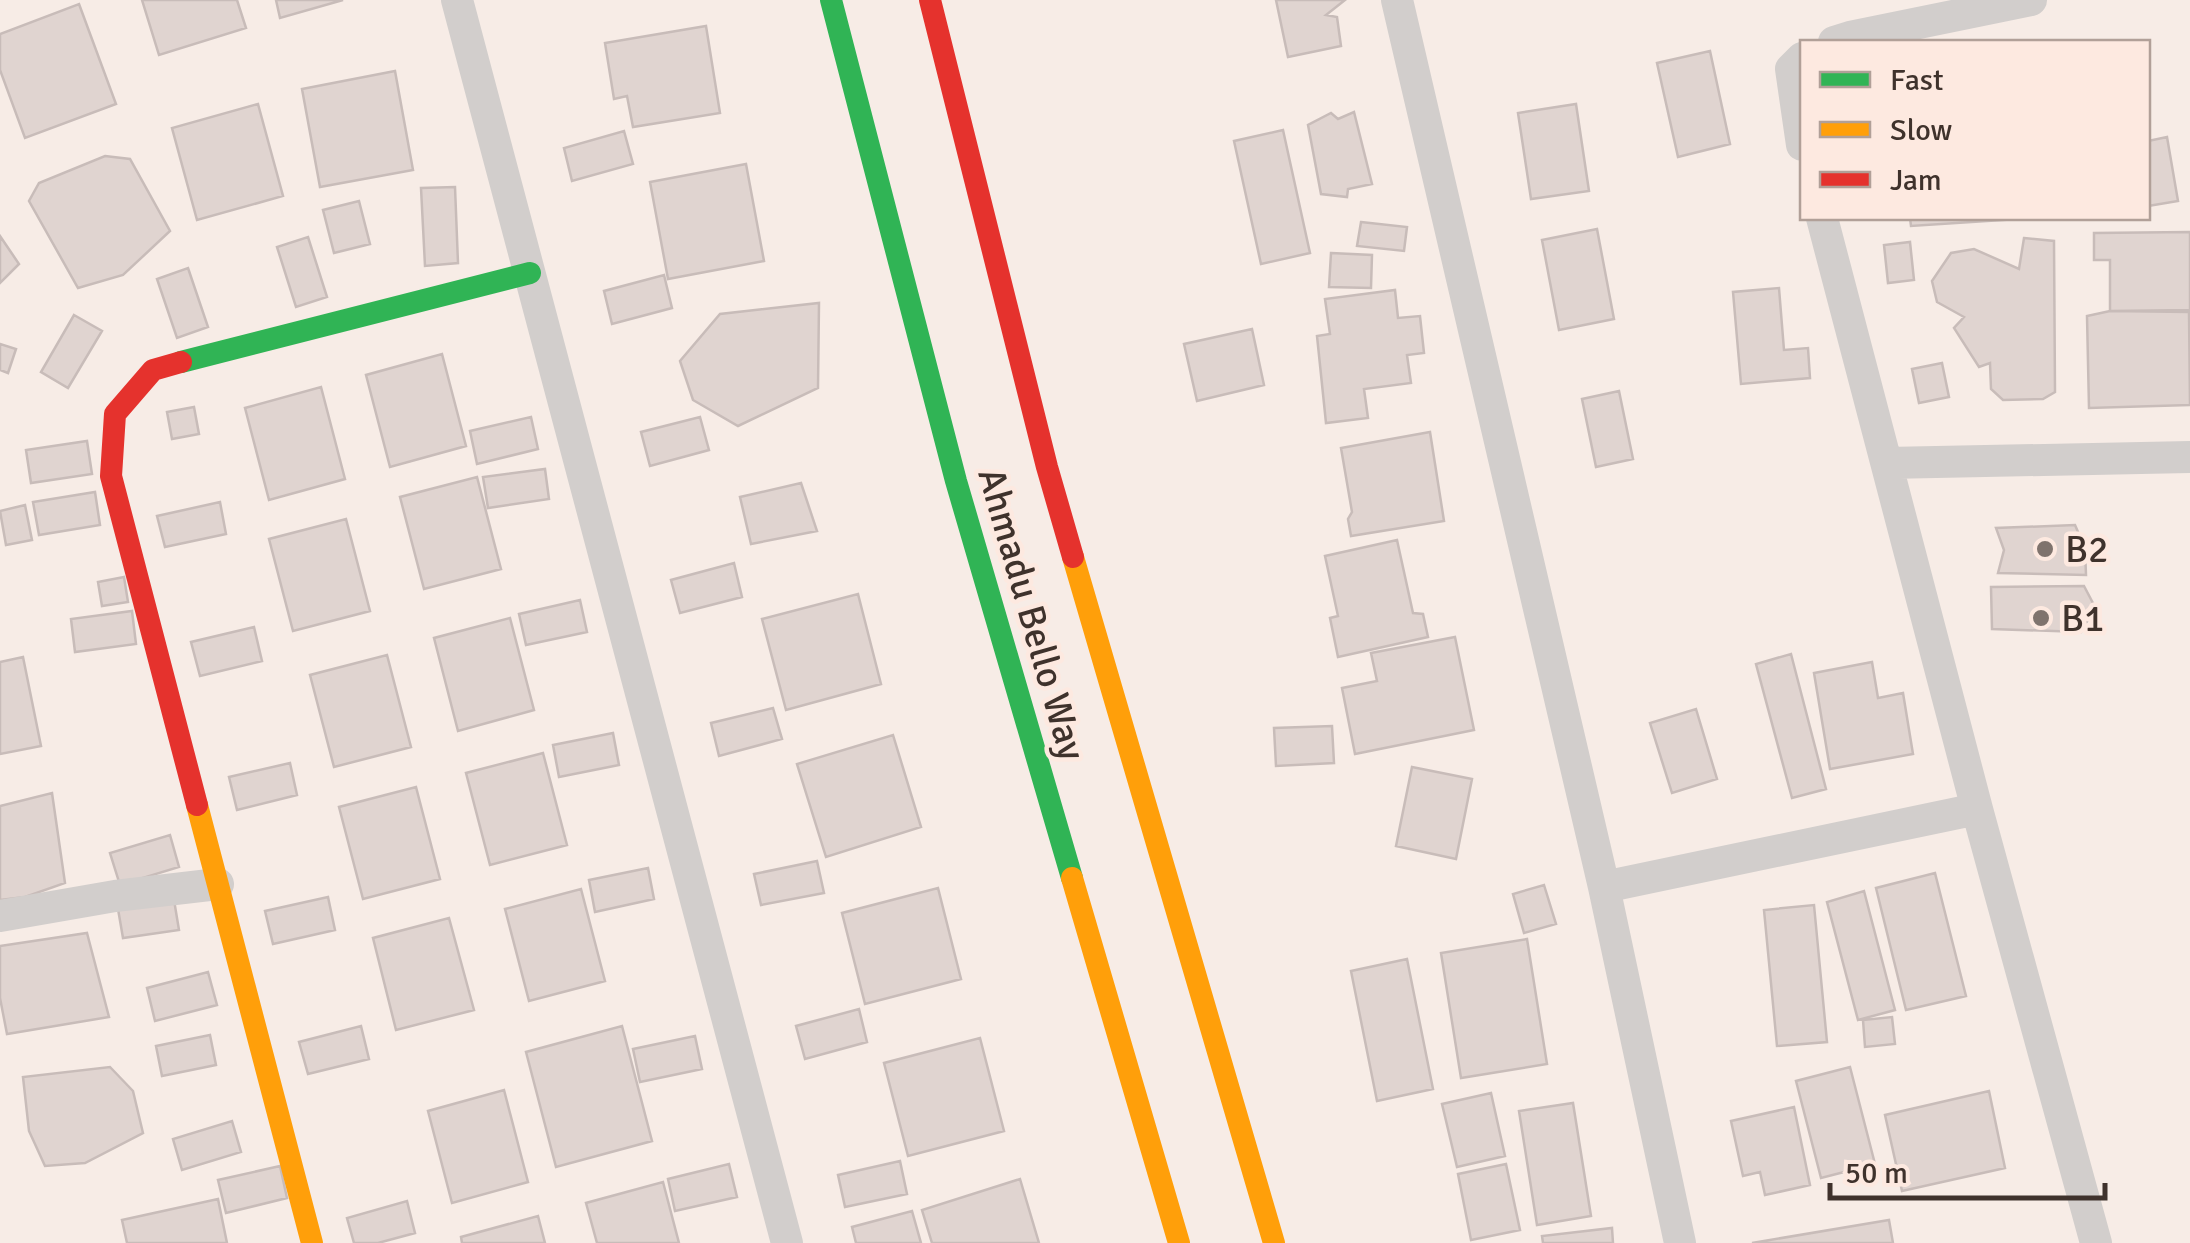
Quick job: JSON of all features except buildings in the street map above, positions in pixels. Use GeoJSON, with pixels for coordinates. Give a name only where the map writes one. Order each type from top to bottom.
{"type":"FeatureCollection","features":[{"type":"Feature","properties":{"kind":"main road","name":"Ahmadu Bello Way"},"geometry":{"type":"LineString","coordinates":[[832,0],[956,481],[1179,1243]]}},
{"type":"Feature","properties":{"kind":"main road","name":"Ahmadu Bello Way"},"geometry":{"type":"LineString","coordinates":[[930,0],[1047,467],[1274,1243]]}},
{"type":"Feature","properties":{"kind":"main road"},"geometry":{"type":"LineString","coordinates":[[312,1243],[112,476],[114,414],[153,370],[530,273]]}},
{"type":"Feature","properties":{"kind":"street"},"geometry":{"type":"LineString","coordinates":[[456,0],[787,1243]]}},
{"type":"Feature","properties":{"kind":"street"},"geometry":{"type":"LineString","coordinates":[[1397,0],[1604,887],[1680,1243]]}},
{"type":"Feature","properties":{"kind":"street"},"geometry":{"type":"LineString","coordinates":[[1840,40],[2031,0]]}},
{"type":"Feature","properties":{"kind":"street"},"geometry":{"type":"LineString","coordinates":[[1800,60],[1791,68],[1800,130]]}},
{"type":"Feature","properties":{"kind":"street"},"geometry":{"type":"LineString","coordinates":[[1823,220],[1976,809],[2096,1243]]}},
{"type":"Feature","properties":{"kind":"street"},"geometry":{"type":"LineString","coordinates":[[1887,463],[2190,457]]}},
{"type":"Feature","properties":{"kind":"street"},"geometry":{"type":"LineString","coordinates":[[1604,887],[1976,809]]}},
{"type":"Feature","properties":{"kind":"street"},"geometry":{"type":"LineString","coordinates":[[0,916],[115,896],[218,884]]}},
{"type":"Feature","properties":{"kind":"traffic: fast"},"geometry":{"type":"LineString","coordinates":[[831,0],[956,481],[1072,878]]}},
{"type":"Feature","properties":{"kind":"traffic: fast"},"geometry":{"type":"LineString","coordinates":[[181,362],[530,273]]}},
{"type":"Feature","properties":{"kind":"traffic: slow"},"geometry":{"type":"LineString","coordinates":[[1073,557],[1274,1243]]}},
{"type":"Feature","properties":{"kind":"traffic: slow"},"geometry":{"type":"LineString","coordinates":[[197,805],[312,1243]]}},
{"type":"Feature","properties":{"kind":"traffic: slow"},"geometry":{"type":"LineString","coordinates":[[1072,878],[1179,1243]]}},
{"type":"Feature","properties":{"kind":"traffic: jam"},"geometry":{"type":"LineString","coordinates":[[930,0],[1073,557]]}},
{"type":"Feature","properties":{"kind":"traffic: jam"},"geometry":{"type":"LineString","coordinates":[[181,362],[153,370],[115,414],[111,476],[197,805]]}},
{"type":"Feature","properties":{"kind":"place","name":"B2"},"geometry":{"type":"Point","coordinates":[2045,549]}},
{"type":"Feature","properties":{"kind":"place","name":"B1"},"geometry":{"type":"Point","coordinates":[2041,618]}}]}
